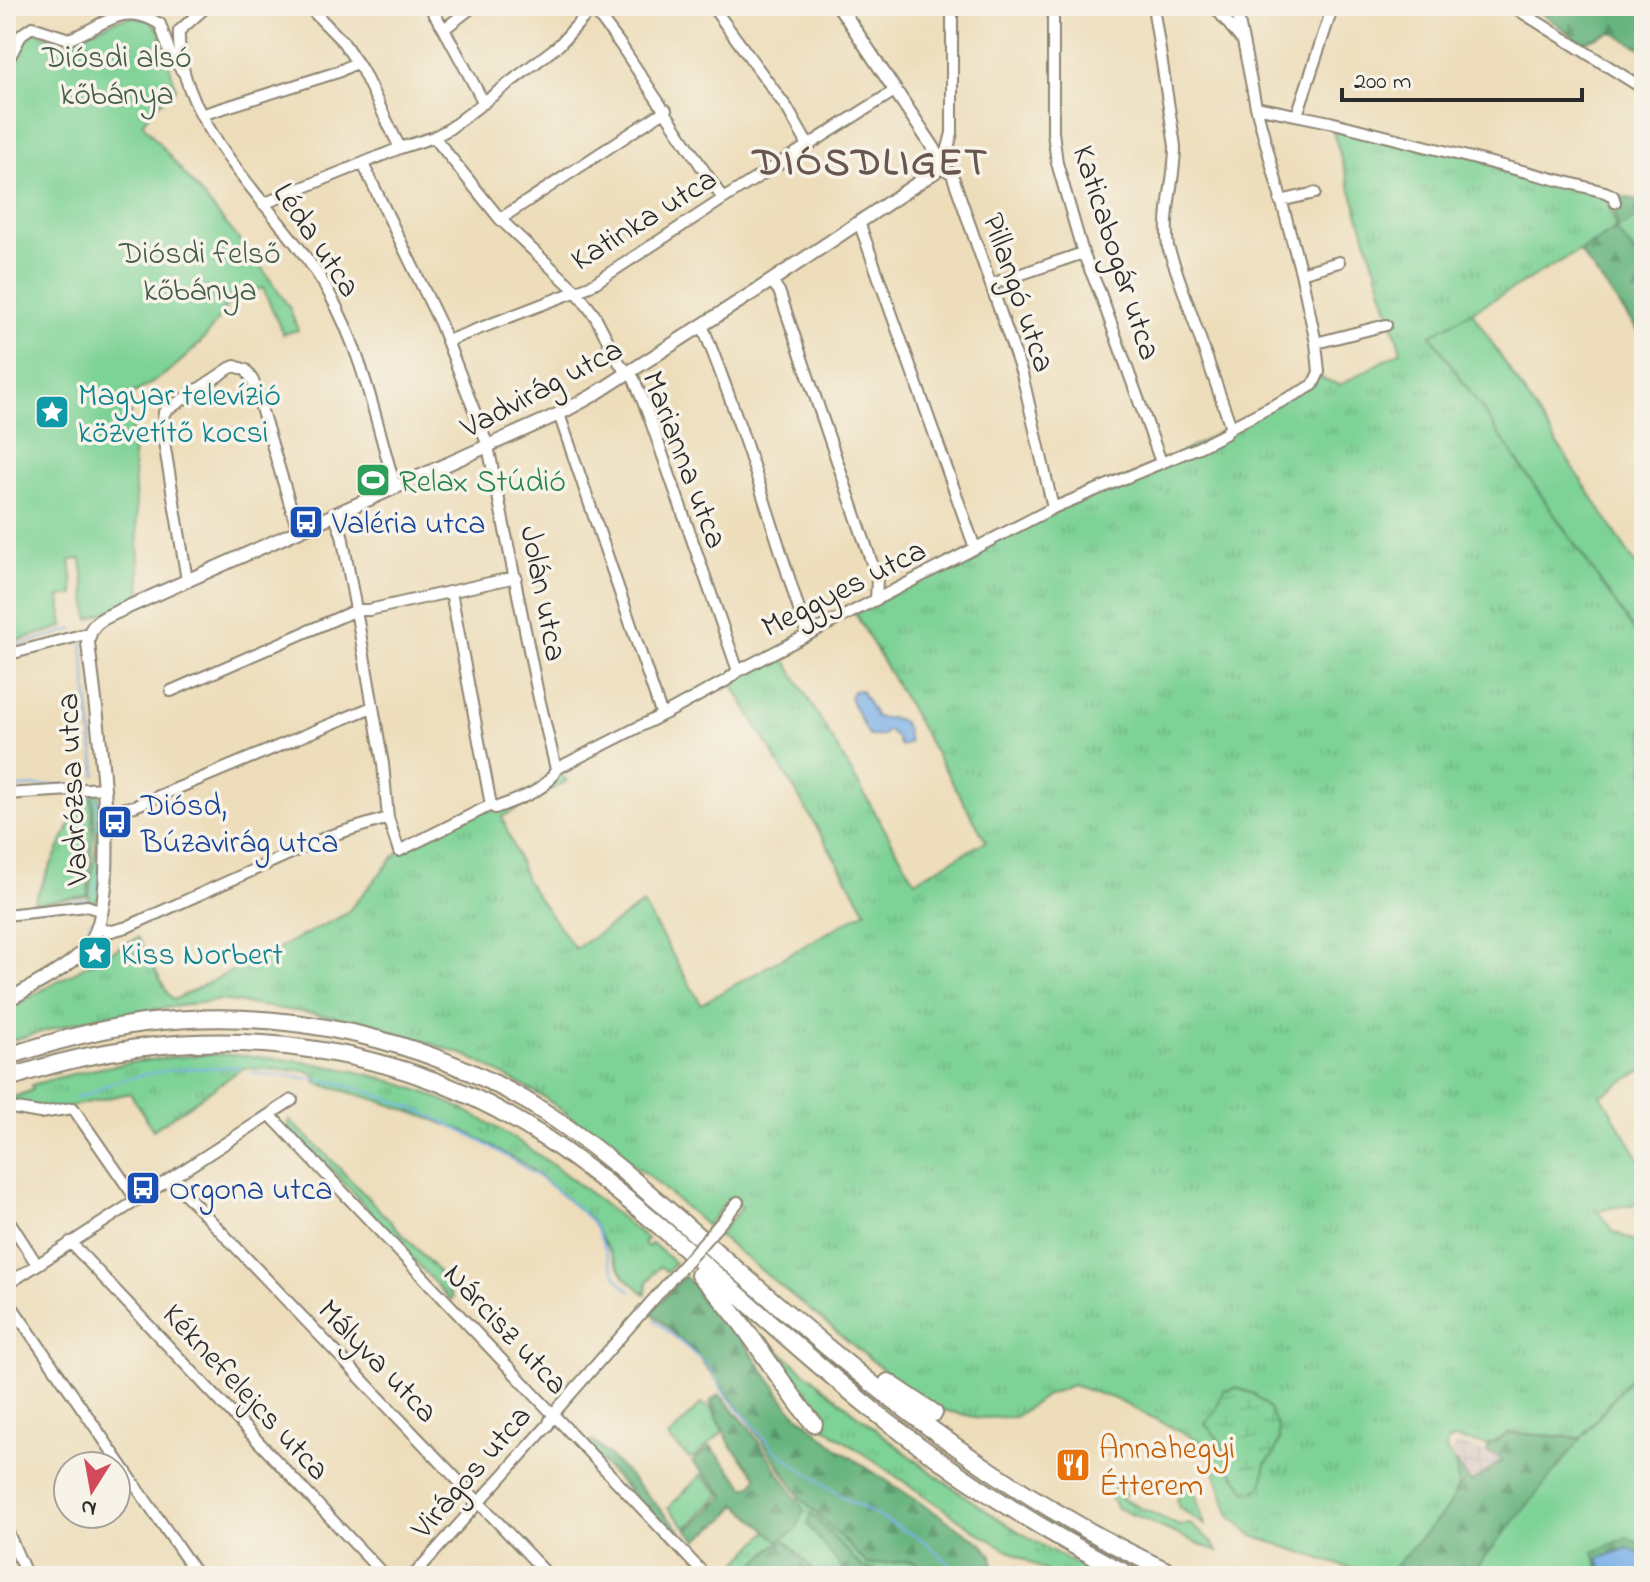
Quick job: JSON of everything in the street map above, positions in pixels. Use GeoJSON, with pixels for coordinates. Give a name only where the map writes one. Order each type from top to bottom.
{"type":"FeatureCollection","features":[{"type":"Feature","properties":{"kind":"highway"},"geometry":{"type":"LineString","coordinates":[[6,1057],[61,1039],[115,1028],[177,1020],[264,1021],[312,1026],[372,1039],[420,1053],[492,1084],[548,1115],[612,1162],[831,1350],[941,1437],[1044,1507],[1178,1576]]}},
{"type":"Feature","properties":{"kind":"highway"},"geometry":{"type":"LineString","coordinates":[[6,1079],[105,1052],[190,1042],[253,1042],[355,1057],[436,1082],[485,1104],[531,1130],[601,1179],[884,1419],[949,1467],[1056,1536],[1131,1576]]}},
{"type":"Feature","properties":{"kind":"highway"},"geometry":{"type":"LineString","coordinates":[[681,1247],[698,1274],[734,1313],[786,1390],[814,1424]]}},
{"type":"Feature","properties":{"kind":"highway"},"geometry":{"type":"LineString","coordinates":[[831,1350],[860,1362],[934,1413]]}},
{"type":"Feature","properties":{"kind":"street","name":"Léda utca"},"geometry":{"type":"LineString","coordinates":[[207,6],[179,31],[184,74],[201,115],[327,289],[349,334],[395,487]]}},
{"type":"Feature","properties":{"kind":"street"},"geometry":{"type":"LineString","coordinates":[[308,6],[343,42],[357,62],[400,148]]}},
{"type":"Feature","properties":{"kind":"street"},"geometry":{"type":"LineString","coordinates":[[429,6],[484,103]]}},
{"type":"Feature","properties":{"kind":"street"},"geometry":{"type":"LineString","coordinates":[[444,29],[474,6]]}},
{"type":"Feature","properties":{"kind":"street"},"geometry":{"type":"LineString","coordinates":[[712,6],[787,108],[808,145]]}},
{"type":"Feature","properties":{"kind":"street"},"geometry":{"type":"LineString","coordinates":[[839,6],[933,147],[938,164]]}},
{"type":"Feature","properties":{"kind":"street"},"geometry":{"type":"LineString","coordinates":[[938,164],[947,152],[952,133],[952,6]]}},
{"type":"Feature","properties":{"kind":"street","name":"Katicabogár utca"},"geometry":{"type":"LineString","coordinates":[[1053,6],[1053,132],[1057,163],[1083,253],[1161,462]]}},
{"type":"Feature","properties":{"kind":"street"},"geometry":{"type":"LineString","coordinates":[[1153,6],[1175,146],[1166,232],[1168,247],[1231,427]]}},
{"type":"Feature","properties":{"kind":"street"},"geometry":{"type":"LineString","coordinates":[[1214,6],[1241,39]]}},
{"type":"Feature","properties":{"kind":"street"},"geometry":{"type":"LineString","coordinates":[[1236,6],[1256,107],[1301,273],[1316,343],[1386,325]]}},
{"type":"Feature","properties":{"kind":"street"},"geometry":{"type":"LineString","coordinates":[[1297,115],[1333,6]]}},
{"type":"Feature","properties":{"kind":"street"},"geometry":{"type":"LineString","coordinates":[[1512,6],[1644,89]]}},
{"type":"Feature","properties":{"kind":"street"},"geometry":{"type":"LineString","coordinates":[[263,204],[434,137],[459,122],[559,45],[593,7],[666,110],[723,199]]}},
{"type":"Feature","properties":{"kind":"street"},"geometry":{"type":"LineString","coordinates":[[6,64],[22,34],[32,27],[69,39],[115,14],[136,13],[160,24],[171,56],[184,74]]}},
{"type":"Feature","properties":{"kind":"street"},"geometry":{"type":"LineString","coordinates":[[201,115],[338,72],[357,62]]}},
{"type":"Feature","properties":{"kind":"street","name":"Katinka utca"},"geometry":{"type":"LineString","coordinates":[[447,341],[590,286],[896,90]]}},
{"type":"Feature","properties":{"kind":"street"},"geometry":{"type":"LineString","coordinates":[[1256,107],[1605,192],[1613,196],[1615,202]]}},
{"type":"Feature","properties":{"kind":"street"},"geometry":{"type":"LineString","coordinates":[[500,219],[666,110]]}},
{"type":"Feature","properties":{"kind":"street","name":"Marianna utca"},"geometry":{"type":"LineString","coordinates":[[434,137],[500,219],[577,292],[595,316],[620,364],[635,382],[738,671]]}},
{"type":"Feature","properties":{"kind":"street","name":"Jolán utca"},"geometry":{"type":"LineString","coordinates":[[363,164],[447,341],[488,446],[556,769]]}},
{"type":"Feature","properties":{"kind":"street","name":"Vadvirág utca"},"geometry":{"type":"LineString","coordinates":[[91,629],[187,580],[559,414],[628,373],[931,176],[938,164]]}},
{"type":"Feature","properties":{"kind":"street","name":"Pillangó utca"},"geometry":{"type":"LineString","coordinates":[[938,164],[952,174],[992,284],[1022,374],[1053,508]]}},
{"type":"Feature","properties":{"kind":"street"},"geometry":{"type":"LineString","coordinates":[[1280,201],[1315,193]]}},
{"type":"Feature","properties":{"kind":"street"},"geometry":{"type":"LineString","coordinates":[[859,222],[975,548]]}},
{"type":"Feature","properties":{"kind":"street"},"geometry":{"type":"LineString","coordinates":[[992,284],[1083,253]]}},
{"type":"Feature","properties":{"kind":"street"},"geometry":{"type":"LineString","coordinates":[[1301,273],[1339,262]]}},
{"type":"Feature","properties":{"kind":"street"},"geometry":{"type":"LineString","coordinates":[[771,281],[779,291],[877,578],[876,600]]}},
{"type":"Feature","properties":{"kind":"street"},"geometry":{"type":"LineString","coordinates":[[702,325],[722,372],[807,635]]}},
{"type":"Feature","properties":{"kind":"street","name":"Meggyes utca"},"geometry":{"type":"LineString","coordinates":[[388,818],[399,851],[491,805],[495,808],[527,795],[553,779],[556,769],[807,635],[1053,508],[1225,434],[1231,427],[1306,389],[1318,377],[1316,343]]}},
{"type":"Feature","properties":{"kind":"street"},"geometry":{"type":"LineString","coordinates":[[187,580],[162,430],[164,412],[230,368],[241,367],[249,374],[298,531]]}},
{"type":"Feature","properties":{"kind":"street"},"geometry":{"type":"LineString","coordinates":[[559,414],[661,713]]}},
{"type":"Feature","properties":{"kind":"street"},"geometry":{"type":"LineString","coordinates":[[97,929],[112,931],[127,927],[329,836],[388,818],[383,764],[356,610],[342,535],[334,514]]}},
{"type":"Feature","properties":{"kind":"street"},"geometry":{"type":"LineString","coordinates":[[171,691],[356,610],[369,610],[516,577]]}},
{"type":"Feature","properties":{"kind":"street"},"geometry":{"type":"LineString","coordinates":[[877,578],[896,590]]}},
{"type":"Feature","properties":{"kind":"street"},"geometry":{"type":"LineString","coordinates":[[451,592],[491,805]]}},
{"type":"Feature","properties":{"kind":"street"},"geometry":{"type":"LineString","coordinates":[[6,655],[91,629]]}},
{"type":"Feature","properties":{"kind":"street","name":"Vadrózsa utca"},"geometry":{"type":"LineString","coordinates":[[6,1001],[69,962],[87,946],[97,929],[102,911],[105,812],[91,629]]}},
{"type":"Feature","properties":{"kind":"street"},"geometry":{"type":"LineString","coordinates":[[105,812],[135,806],[372,707]]}},
{"type":"Feature","properties":{"kind":"street"},"geometry":{"type":"LineString","coordinates":[[6,794],[104,788]]}},
{"type":"Feature","properties":{"kind":"street"},"geometry":{"type":"LineString","coordinates":[[6,915],[87,906],[102,911]]}},
{"type":"Feature","properties":{"kind":"street"},"geometry":{"type":"LineString","coordinates":[[6,1285],[292,1100]]}},
{"type":"Feature","properties":{"kind":"street"},"geometry":{"type":"LineString","coordinates":[[6,1107],[40,1113],[73,1108],[136,1199]]}},
{"type":"Feature","properties":{"kind":"street","name":"Nárcisz utca"},"geometry":{"type":"LineString","coordinates":[[271,1116],[706,1576]]}},
{"type":"Feature","properties":{"kind":"street","name":"Mályva utca"},"geometry":{"type":"LineString","coordinates":[[171,1179],[549,1576]]}},
{"type":"Feature","properties":{"kind":"street","name":"Virágos utca"},"geometry":{"type":"LineString","coordinates":[[413,1576],[548,1425],[553,1414],[738,1202]]}},
{"type":"Feature","properties":{"kind":"street"},"geometry":{"type":"LineString","coordinates":[[6,1216],[36,1263]]}},
{"type":"Feature","properties":{"kind":"street","name":"Kéknefelejcs utca"},"geometry":{"type":"LineString","coordinates":[[70,1242],[385,1576]]}},
{"type":"Feature","properties":{"kind":"street"},"geometry":{"type":"LineString","coordinates":[[6,1298],[198,1576]]}},
{"type":"Feature","properties":{"kind":"street"},"geometry":{"type":"LineString","coordinates":[[6,1528],[27,1576]]}},
{"type":"Feature","properties":{"kind":"street"},"geometry":{"type":"LineString","coordinates":[[6,1561],[18,1556]]}},
{"type":"Feature","properties":{"kind":"shaded area"},"geometry":{"type":"Polygon","coordinates":[[[1459,1444],[1499,1457],[1500,1461],[1471,1482],[1450,1452],[1459,1444]]]}},
{"type":"Feature","properties":{"kind":"green space"},"geometry":{"type":"Polygon","coordinates":[[[1538,6],[1644,6],[1644,50],[1612,32],[1582,43],[1536,9],[1538,6]]]}},
{"type":"Feature","properties":{"kind":"green space"},"geometry":{"type":"Polygon","coordinates":[[[133,17],[150,20],[160,32],[176,89],[153,108],[142,123],[257,261],[289,307],[298,330],[283,334],[263,288],[248,292],[224,309],[209,333],[184,358],[158,379],[130,395],[141,598],[89,619],[81,559],[70,560],[74,595],[60,597],[63,627],[6,644],[6,72],[29,33],[36,31],[64,43],[119,19],[133,17]]]}},
{"type":"Feature","properties":{"kind":"green space"},"geometry":{"type":"Polygon","coordinates":[[[1330,122],[1466,153],[1608,199],[1616,230],[1431,335],[1644,645],[1644,1069],[1601,1095],[1644,1167],[1644,1203],[1597,1210],[1614,1232],[1644,1245],[1644,1369],[1632,1376],[1581,1438],[1510,1433],[1488,1445],[1455,1439],[1448,1441],[1446,1450],[1458,1475],[1454,1496],[1438,1521],[1386,1576],[1367,1574],[1253,1536],[1230,1516],[1206,1444],[1115,1399],[1072,1385],[1045,1396],[1015,1417],[979,1418],[943,1410],[908,1390],[718,1235],[742,1207],[729,1198],[707,1226],[650,1177],[544,1097],[468,1056],[363,1021],[221,1000],[88,1019],[6,1042],[6,1010],[138,937],[174,1000],[346,914],[399,851],[491,805],[527,795],[556,769],[567,781],[502,817],[527,882],[575,949],[643,904],[701,1004],[866,911],[731,682],[738,674],[781,652],[915,881],[986,841],[855,613],[975,548],[1174,457],[1318,377],[1340,385],[1401,351],[1330,122]]]}},
{"type":"Feature","properties":{"kind":"green space"},"geometry":{"type":"Polygon","coordinates":[[[1612,194],[1644,202],[1644,339],[1580,252],[1617,228],[1612,194]]]}},
{"type":"Feature","properties":{"kind":"green space"},"geometry":{"type":"Polygon","coordinates":[[[1644,214],[1644,264],[1616,230],[1644,214]]]}},
{"type":"Feature","properties":{"kind":"green space"},"geometry":{"type":"Polygon","coordinates":[[[1472,312],[1644,577],[1644,645],[1431,335],[1472,312]]]}},
{"type":"Feature","properties":{"kind":"green space"},"geometry":{"type":"Polygon","coordinates":[[[93,792],[99,795],[102,823],[97,851],[102,864],[100,897],[88,903],[96,847],[93,792]]]}},
{"type":"Feature","properties":{"kind":"green space"},"geometry":{"type":"Polygon","coordinates":[[[84,795],[91,797],[92,822],[87,896],[33,903],[84,795]]]}},
{"type":"Feature","properties":{"kind":"green space"},"geometry":{"type":"Polygon","coordinates":[[[211,1054],[281,1059],[351,1070],[419,1090],[451,1104],[505,1133],[547,1161],[647,1239],[643,1243],[648,1247],[652,1243],[675,1263],[667,1272],[660,1266],[647,1282],[646,1295],[625,1277],[590,1219],[527,1166],[465,1131],[377,1100],[316,1083],[317,1076],[308,1071],[243,1068],[153,1130],[130,1093],[59,1109],[29,1111],[6,1104],[6,1100],[33,1090],[32,1085],[76,1073],[143,1061],[211,1054]]]}},
{"type":"Feature","properties":{"kind":"green space"},"geometry":{"type":"Polygon","coordinates":[[[289,1120],[323,1151],[437,1270],[453,1298],[451,1301],[327,1164],[291,1131],[287,1125],[289,1120]]]}},
{"type":"Feature","properties":{"kind":"green space"},"geometry":{"type":"Polygon","coordinates":[[[684,1276],[720,1309],[791,1409],[837,1448],[980,1542],[992,1555],[995,1576],[938,1576],[911,1561],[868,1565],[800,1497],[748,1420],[695,1353],[651,1312],[684,1276]]]}},
{"type":"Feature","properties":{"kind":"green space"},"geometry":{"type":"Polygon","coordinates":[[[761,1336],[882,1434],[965,1496],[1053,1552],[1099,1576],[1054,1576],[982,1535],[833,1433],[804,1407],[761,1336]]]}},
{"type":"Feature","properties":{"kind":"green space"},"geometry":{"type":"Polygon","coordinates":[[[1644,1369],[1644,1576],[1386,1576],[1448,1508],[1458,1486],[1456,1463],[1471,1483],[1501,1461],[1500,1456],[1487,1452],[1488,1445],[1510,1433],[1581,1438],[1632,1376],[1644,1369]]]}},
{"type":"Feature","properties":{"kind":"green space"},"geometry":{"type":"Polygon","coordinates":[[[1644,1369],[1644,1546],[1627,1537],[1594,1552],[1601,1576],[1470,1576],[1632,1376],[1644,1369]]]}},
{"type":"Feature","properties":{"kind":"green space"},"geometry":{"type":"Polygon","coordinates":[[[1236,1388],[1254,1394],[1268,1407],[1278,1427],[1279,1441],[1266,1463],[1262,1486],[1254,1492],[1247,1492],[1230,1469],[1222,1443],[1205,1424],[1216,1410],[1223,1391],[1236,1388]]]}},
{"type":"Feature","properties":{"kind":"green space"},"geometry":{"type":"Polygon","coordinates":[[[719,1394],[748,1426],[804,1510],[796,1530],[779,1541],[737,1504],[726,1518],[697,1540],[688,1530],[725,1495],[692,1462],[711,1447],[746,1488],[757,1477],[730,1444],[710,1402],[719,1394]]]}},
{"type":"Feature","properties":{"kind":"green space"},"geometry":{"type":"Polygon","coordinates":[[[701,1404],[710,1407],[722,1429],[721,1434],[695,1457],[689,1458],[668,1438],[701,1404]]]}},
{"type":"Feature","properties":{"kind":"green space"},"geometry":{"type":"Polygon","coordinates":[[[592,1440],[680,1530],[678,1536],[673,1538],[586,1446],[592,1440]]]}},
{"type":"Feature","properties":{"kind":"green space"},"geometry":{"type":"Polygon","coordinates":[[[701,1475],[721,1494],[687,1528],[668,1508],[701,1475]]]}},
{"type":"Feature","properties":{"kind":"green space"},"geometry":{"type":"Polygon","coordinates":[[[1183,1486],[1195,1494],[1205,1525],[1179,1508],[1177,1499],[1184,1490],[1183,1486]]]}},
{"type":"Feature","properties":{"kind":"green space"},"geometry":{"type":"Polygon","coordinates":[[[1114,1489],[1125,1494],[1120,1498],[1179,1526],[1190,1524],[1212,1542],[1218,1552],[1117,1508],[1111,1498],[1114,1489]]]}},
{"type":"Feature","properties":{"kind":"green space"},"geometry":{"type":"Polygon","coordinates":[[[800,1497],[868,1565],[911,1561],[938,1576],[737,1576],[731,1570],[800,1497]]]}},
{"type":"Feature","properties":{"kind":"green space"},"geometry":{"type":"Polygon","coordinates":[[[811,1513],[862,1567],[897,1576],[848,1576],[808,1525],[811,1513]]]}},
{"type":"Feature","properties":{"kind":"green space"},"geometry":{"type":"Polygon","coordinates":[[[786,1541],[819,1576],[751,1576],[747,1572],[776,1544],[786,1541]]]}},
{"type":"Feature","properties":{"kind":"water"},"geometry":{"type":"Polygon","coordinates":[[[861,690],[876,717],[894,718],[904,724],[909,742],[899,745],[897,738],[888,730],[882,736],[869,736],[850,698],[853,691],[861,690]]]}},
{"type":"Feature","properties":{"kind":"water"},"geometry":{"type":"Polygon","coordinates":[[[1628,1548],[1644,1557],[1644,1576],[1604,1576],[1598,1559],[1628,1548]]]}},
{"type":"Feature","properties":{"kind":"waterway"},"geometry":{"type":"LineString","coordinates":[[6,649],[74,629]]}},
{"type":"Feature","properties":{"kind":"waterway"},"geometry":{"type":"LineString","coordinates":[[82,642],[96,775]]}},
{"type":"Feature","properties":{"kind":"waterway"},"geometry":{"type":"LineString","coordinates":[[6,788],[90,783]]}},
{"type":"Feature","properties":{"kind":"waterway"},"geometry":{"type":"LineString","coordinates":[[97,799],[99,831]]}},
{"type":"Feature","properties":{"kind":"waterway"},"geometry":{"type":"LineString","coordinates":[[97,893],[99,861]]}},
{"type":"Feature","properties":{"kind":"waterway"},"geometry":{"type":"LineString","coordinates":[[32,907],[85,900]]}},
{"type":"Feature","properties":{"kind":"waterway"},"geometry":{"type":"LineString","coordinates":[[6,910],[27,907]]}},
{"type":"Feature","properties":{"kind":"waterway"},"geometry":{"type":"LineString","coordinates":[[82,939],[92,920]]}},
{"type":"Feature","properties":{"kind":"waterway"},"geometry":{"type":"LineString","coordinates":[[75,1097],[146,1074],[192,1068],[240,1067]]}},
{"type":"Feature","properties":{"kind":"waterway"},"geometry":{"type":"LineString","coordinates":[[252,1073],[326,1081],[369,1092],[436,1118],[501,1153],[531,1172],[585,1215],[599,1234],[616,1275],[632,1292]]}},
{"type":"Feature","properties":{"kind":"waterway"},"geometry":{"type":"LineString","coordinates":[[655,1320],[710,1368],[724,1393],[776,1451],[841,1496],[924,1541],[963,1576]]}},
{"type":"Feature","properties":{"kind":"place","name":"Magyar televízió közvetítő kocsi"},"geometry":{"type":"Point","coordinates":[52,412]}},
{"type":"Feature","properties":{"kind":"place","name":"Relax Stúdió"},"geometry":{"type":"Point","coordinates":[373,480]}},
{"type":"Feature","properties":{"kind":"place","name":"Valéria utca"},"geometry":{"type":"Point","coordinates":[306,522]}},
{"type":"Feature","properties":{"kind":"place","name":"Diósd, Búzavirág utca"},"geometry":{"type":"Point","coordinates":[115,822]}},
{"type":"Feature","properties":{"kind":"place","name":"Kiss Norbert"},"geometry":{"type":"Point","coordinates":[95,953]}},
{"type":"Feature","properties":{"kind":"place","name":"Orgona utca"},"geometry":{"type":"Point","coordinates":[143,1188]}},
{"type":"Feature","properties":{"kind":"place","name":"Annahegyi Étterem"},"geometry":{"type":"Point","coordinates":[1073,1465]}},
{"type":"Feature","properties":{"kind":"district","name":"DIÓSDLIGET"},"geometry":{"type":"Point","coordinates":[871,160]}},
{"type":"Feature","properties":{"kind":"park label","name":"Diósdi alsó kőbánya"},"geometry":{"type":"Point","coordinates":[117,74]}},
{"type":"Feature","properties":{"kind":"park label","name":"Diósdi felső kőbánya"},"geometry":{"type":"Point","coordinates":[200,270]}}]}
